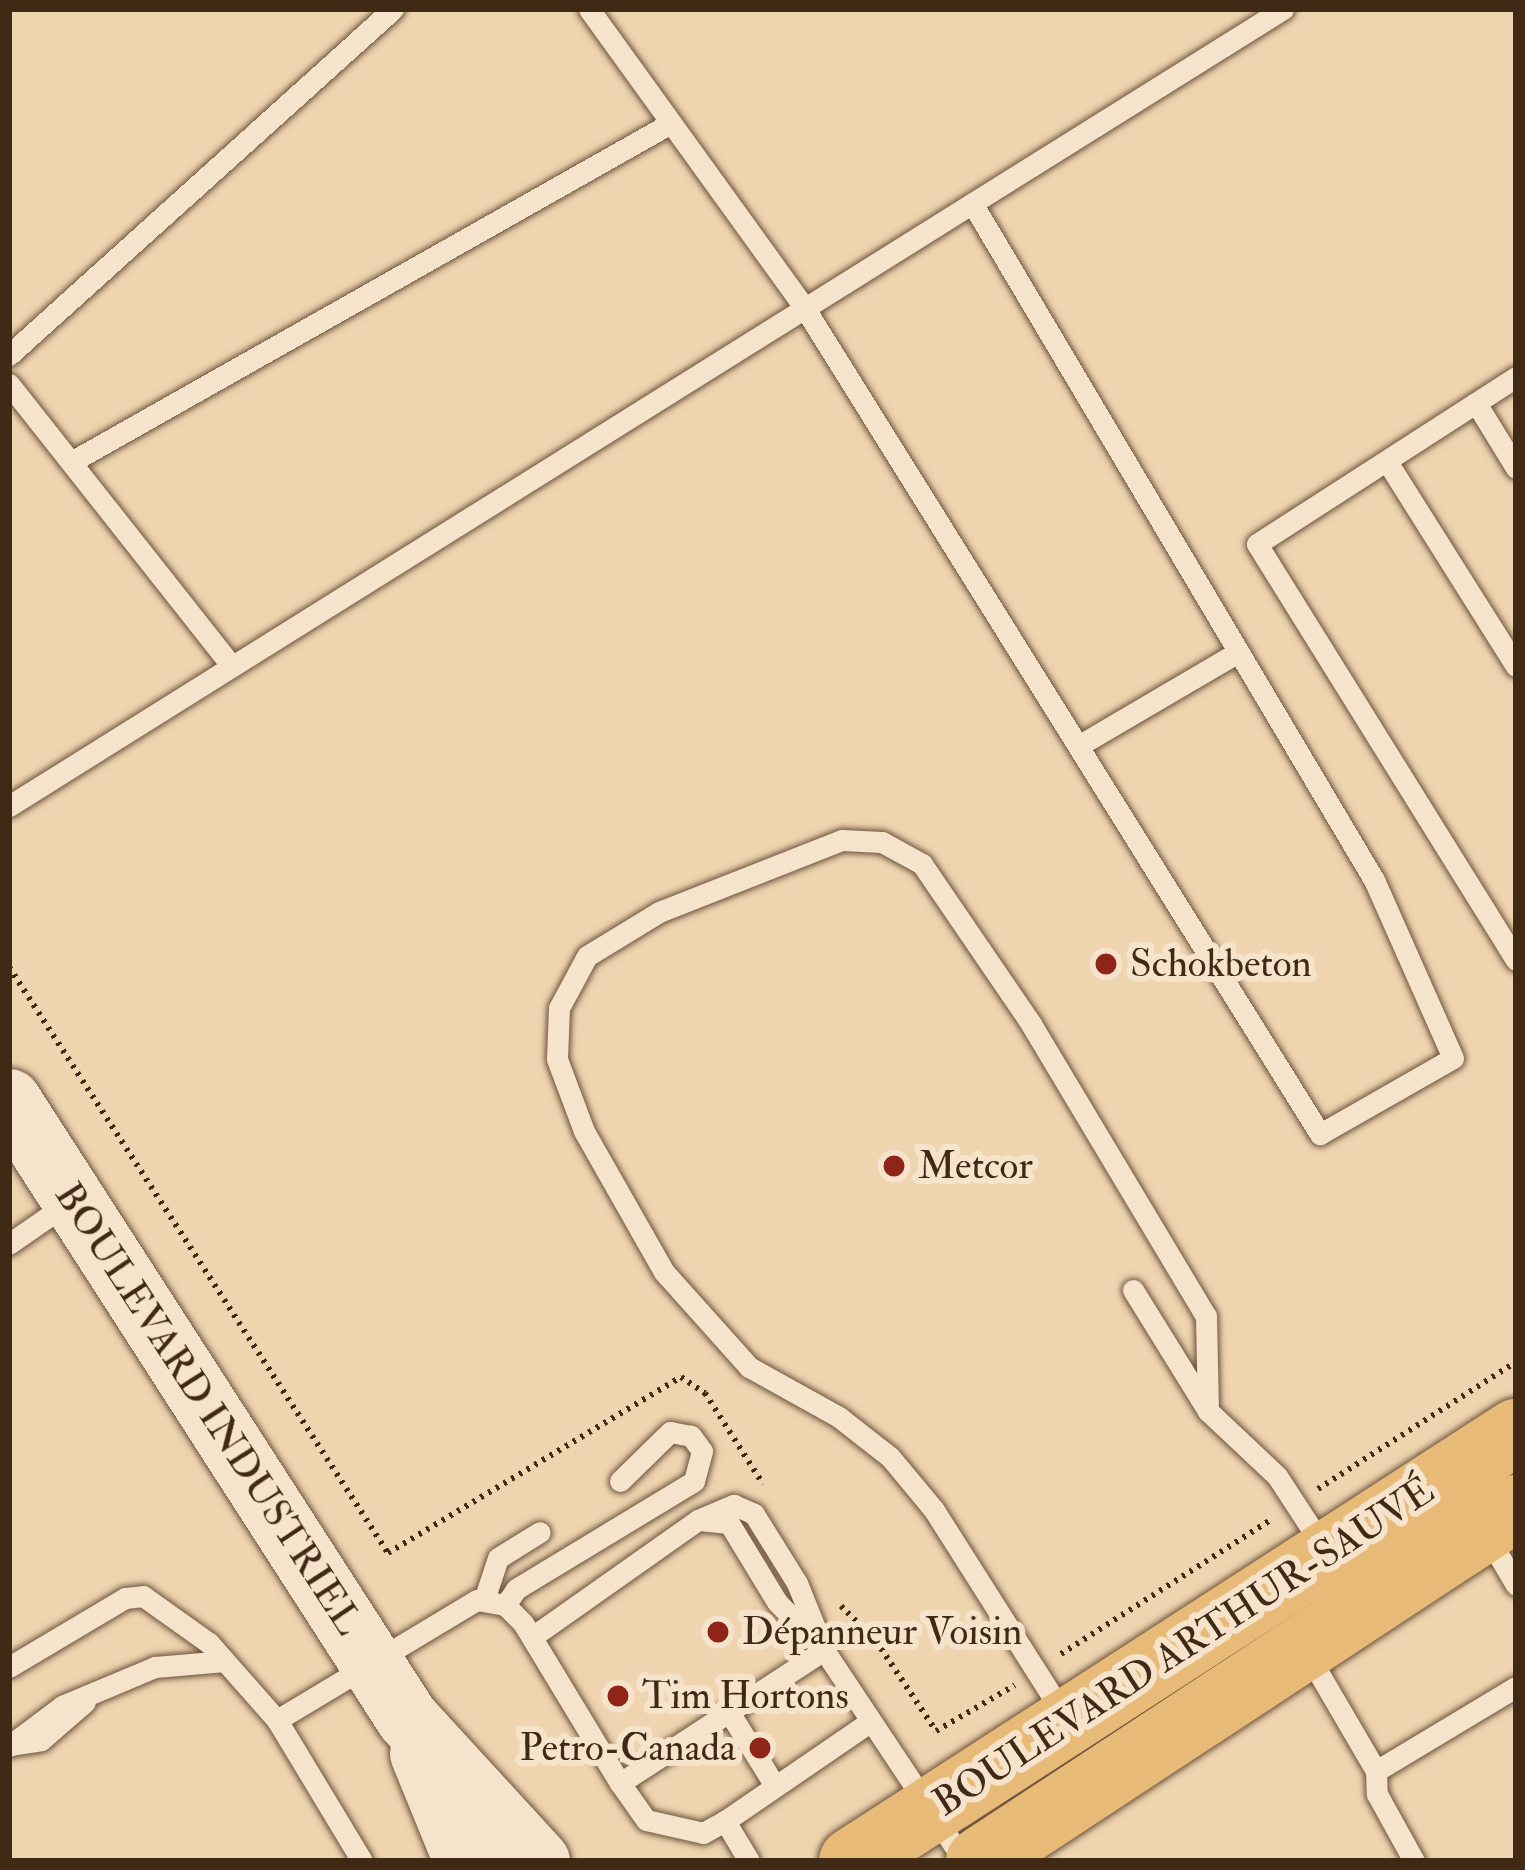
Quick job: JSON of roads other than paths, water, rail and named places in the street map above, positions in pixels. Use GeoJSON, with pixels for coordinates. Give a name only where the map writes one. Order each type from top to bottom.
{"type":"FeatureCollection","features":[{"type":"Feature","properties":{"kind":"main road","name":"BOULEVARD ARTHUR-SAUVÉ"},"geometry":{"type":"LineString","coordinates":[[861,1859],[948,1835],[1086,1749],[1280,1601],[1344,1581],[1477,1503],[1516,1432]]}},
{"type":"Feature","properties":{"kind":"main road","name":"BOULEVARD ARTHUR-SAUVÉ"},"geometry":{"type":"LineString","coordinates":[[979,1861],[1086,1749]]}},
{"type":"Feature","properties":{"kind":"street","name":"BOULEVARD INDUSTRIEL"},"geometry":{"type":"LineString","coordinates":[[9,1100],[407,1718],[538,1861]]}},
{"type":"Feature","properties":{"kind":"street","name":"BOULEVARD INDUSTRIEL"},"geometry":{"type":"LineString","coordinates":[[407,1718],[465,1861]]}},
{"type":"Feature","properties":{"kind":"lane"},"geometry":{"type":"LineString","coordinates":[[9,355],[393,9]]}},
{"type":"Feature","properties":{"kind":"lane"},"geometry":{"type":"LineString","coordinates":[[589,9],[804,307],[1319,1134],[1453,1058],[1374,880],[972,203]]}},
{"type":"Feature","properties":{"kind":"lane"},"geometry":{"type":"LineString","coordinates":[[9,806],[1282,9]]}},
{"type":"Feature","properties":{"kind":"lane"},"geometry":{"type":"LineString","coordinates":[[71,463],[671,123]]}},
{"type":"Feature","properties":{"kind":"lane"},"geometry":{"type":"LineString","coordinates":[[1513,951],[1257,544],[1516,377]]}},
{"type":"Feature","properties":{"kind":"lane"},"geometry":{"type":"LineString","coordinates":[[9,384],[231,665]]}},
{"type":"Feature","properties":{"kind":"lane"},"geometry":{"type":"LineString","coordinates":[[1476,403],[1516,469]]}},
{"type":"Feature","properties":{"kind":"lane"},"geometry":{"type":"LineString","coordinates":[[1388,463],[1516,666]]}},
{"type":"Feature","properties":{"kind":"lane"},"geometry":{"type":"LineString","coordinates":[[1078,746],[1238,652]]}},
{"type":"Feature","properties":{"kind":"lane"},"geometry":{"type":"LineString","coordinates":[[1086,1749],[934,1510],[890,1457],[839,1417],[749,1367],[664,1272],[584,1131],[557,1059],[559,1008],[587,956],[659,912],[842,840],[882,842],[922,864],[1030,1024],[1206,1316],[1208,1411]]}},
{"type":"Feature","properties":{"kind":"lane"},"geometry":{"type":"LineString","coordinates":[[9,1244],[73,1199]]}},
{"type":"Feature","properties":{"kind":"lane"},"geometry":{"type":"LineString","coordinates":[[1133,1290],[1208,1411],[1276,1476],[1344,1581]]}},
{"type":"Feature","properties":{"kind":"lane"},"geometry":{"type":"LineString","coordinates":[[278,1720],[465,1604],[495,1602],[658,1497],[694,1481],[702,1451],[691,1436],[670,1432],[620,1481]]}},
{"type":"Feature","properties":{"kind":"lane"},"geometry":{"type":"LineString","coordinates":[[648,1456],[658,1497]]}},
{"type":"Feature","properties":{"kind":"lane"},"geometry":{"type":"LineString","coordinates":[[1477,1503],[1516,1585]]}},
{"type":"Feature","properties":{"kind":"lane"},"geometry":{"type":"LineString","coordinates":[[532,1637],[698,1520],[729,1523],[777,1602],[824,1650],[868,1723],[948,1835]]}},
{"type":"Feature","properties":{"kind":"lane"},"geometry":{"type":"LineString","coordinates":[[495,1602],[498,1558],[540,1532]]}},
{"type":"Feature","properties":{"kind":"lane"},"geometry":{"type":"LineString","coordinates":[[9,1667],[134,1595],[156,1602],[225,1660],[278,1720],[362,1861]]}},
{"type":"Feature","properties":{"kind":"lane"},"geometry":{"type":"LineString","coordinates":[[1280,1601],[1376,1771],[1377,1795],[1414,1861]]}},
{"type":"Feature","properties":{"kind":"lane"},"geometry":{"type":"LineString","coordinates":[[495,1602],[532,1637],[646,1820],[704,1833],[868,1723]]}},
{"type":"Feature","properties":{"kind":"lane"},"geometry":{"type":"LineString","coordinates":[[620,1783],[824,1650]]}},
{"type":"Feature","properties":{"kind":"lane"},"geometry":{"type":"LineString","coordinates":[[10,1745],[32,1723],[155,1667],[225,1660]]}},
{"type":"Feature","properties":{"kind":"lane"},"geometry":{"type":"LineString","coordinates":[[1376,1771],[1516,1687]]}},
{"type":"Feature","properties":{"kind":"lane"},"geometry":{"type":"LineString","coordinates":[[729,1712],[775,1786]]}},
{"type":"Feature","properties":{"kind":"lane"},"geometry":{"type":"LineString","coordinates":[[725,1820],[749,1861]]}},
{"type":"Feature","properties":{"kind":"place","name":"Schokbeton"},"geometry":{"type":"Point","coordinates":[1106,964]}},
{"type":"Feature","properties":{"kind":"place","name":"Metcor"},"geometry":{"type":"Point","coordinates":[894,1166]}},
{"type":"Feature","properties":{"kind":"place","name":"Dépanneur Voisin"},"geometry":{"type":"Point","coordinates":[718,1632]}},
{"type":"Feature","properties":{"kind":"place","name":"Tim Hortons"},"geometry":{"type":"Point","coordinates":[618,1696]}},
{"type":"Feature","properties":{"kind":"place","name":"Petro-Canada"},"geometry":{"type":"Point","coordinates":[760,1748]}}]}
